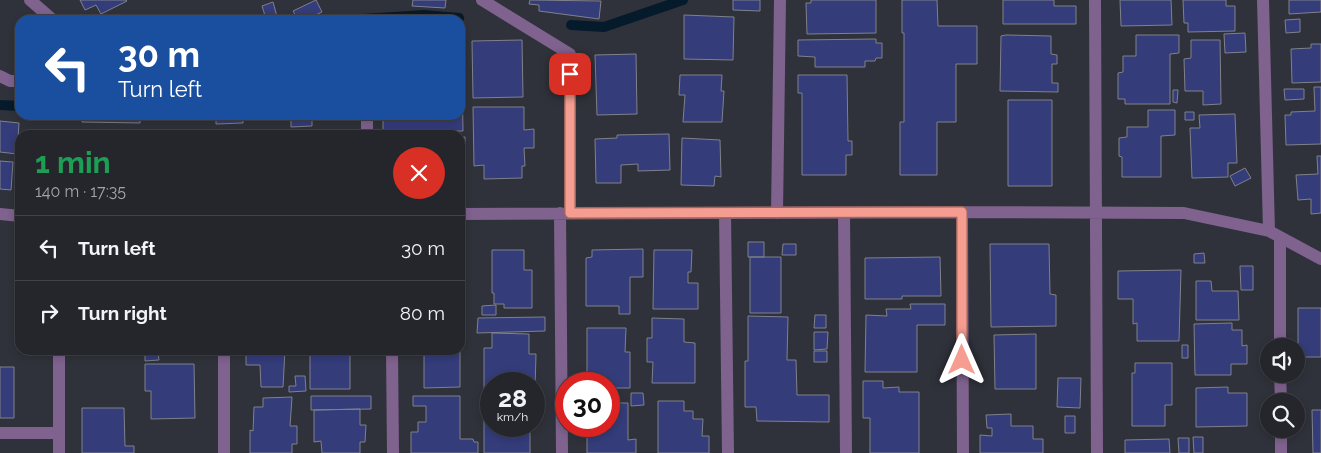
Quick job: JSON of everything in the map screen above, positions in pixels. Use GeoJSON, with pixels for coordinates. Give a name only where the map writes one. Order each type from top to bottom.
{"type":"FeatureCollection","features":[{"type":"Feature","properties":{"kind":"street"},"geometry":{"type":"LineString","coordinates":[[30,0],[47,15]]}},
{"type":"Feature","properties":{"kind":"street"},"geometry":{"type":"LineString","coordinates":[[482,0],[570,54],[565,213],[562,453]]}},
{"type":"Feature","properties":{"kind":"street"},"geometry":{"type":"LineString","coordinates":[[777,212],[780,0]]}},
{"type":"Feature","properties":{"kind":"street"},"geometry":{"type":"LineString","coordinates":[[1095,0],[1097,453]]}},
{"type":"Feature","properties":{"kind":"street"},"geometry":{"type":"LineString","coordinates":[[1263,0],[1280,338]]}},
{"type":"Feature","properties":{"kind":"street"},"geometry":{"type":"LineString","coordinates":[[0,76],[10,81],[15,80]]}},
{"type":"Feature","properties":{"kind":"street"},"geometry":{"type":"LineString","coordinates":[[465,214],[777,212],[1184,213],[1274,234],[1321,259]]}},
{"type":"Feature","properties":{"kind":"street"},"geometry":{"type":"LineString","coordinates":[[962,212],[962,453]]}},
{"type":"Feature","properties":{"kind":"street"},"geometry":{"type":"LineString","coordinates":[[725,213],[728,453]]}},
{"type":"Feature","properties":{"kind":"street"},"geometry":{"type":"LineString","coordinates":[[844,213],[846,453]]}},
{"type":"Feature","properties":{"kind":"street"},"geometry":{"type":"LineString","coordinates":[[0,214],[15,216]]}},
{"type":"Feature","properties":{"kind":"street"},"geometry":{"type":"LineString","coordinates":[[59,355],[59,453]]}},
{"type":"Feature","properties":{"kind":"street"},"geometry":{"type":"LineString","coordinates":[[224,355],[224,453]]}},
{"type":"Feature","properties":{"kind":"street"},"geometry":{"type":"LineString","coordinates":[[392,355],[393,453]]}},
{"type":"Feature","properties":{"kind":"street"},"geometry":{"type":"LineString","coordinates":[[0,433],[59,433]]}},
{"type":"Feature","properties":{"kind":"street"},"geometry":{"type":"LineString","coordinates":[[1281,438],[1281,453]]}},
{"type":"Feature","properties":{"kind":"building"},"geometry":{"type":"Polygon","coordinates":[[[80,0],[127,1],[101,14],[96,5],[85,10],[80,0]]]}},
{"type":"Feature","properties":{"kind":"building"},"geometry":{"type":"Polygon","coordinates":[[[316,0],[322,12],[316,15],[295,15],[293,11],[316,0]]]}},
{"type":"Feature","properties":{"kind":"building"},"geometry":{"type":"Polygon","coordinates":[[[413,0],[446,0],[445,8],[412,6],[413,0]]]}},
{"type":"Feature","properties":{"kind":"building"},"geometry":{"type":"Polygon","coordinates":[[[530,0],[601,1],[599,19],[539,11],[539,5],[529,4],[530,0]]]}},
{"type":"Feature","properties":{"kind":"building"},"geometry":{"type":"Polygon","coordinates":[[[733,0],[760,0],[760,11],[733,10],[733,0]]]}},
{"type":"Feature","properties":{"kind":"building"},"geometry":{"type":"Polygon","coordinates":[[[811,0],[876,0],[876,33],[807,34],[806,3],[811,3],[811,0]]]}},
{"type":"Feature","properties":{"kind":"building"},"geometry":{"type":"Polygon","coordinates":[[[902,0],[937,0],[938,26],[977,26],[977,64],[956,64],[956,122],[937,122],[937,175],[900,175],[900,122],[904,122],[902,0]]]}},
{"type":"Feature","properties":{"kind":"building"},"geometry":{"type":"Polygon","coordinates":[[[1003,0],[1054,0],[1054,6],[1076,6],[1076,24],[1003,24],[1003,0]]]}},
{"type":"Feature","properties":{"kind":"building"},"geometry":{"type":"Polygon","coordinates":[[[1120,0],[1171,0],[1172,25],[1121,26],[1120,0]]]}},
{"type":"Feature","properties":{"kind":"building"},"geometry":{"type":"Polygon","coordinates":[[[1183,0],[1226,0],[1226,6],[1235,6],[1235,31],[1188,32],[1188,23],[1184,23],[1183,0]]]}},
{"type":"Feature","properties":{"kind":"building"},"geometry":{"type":"Polygon","coordinates":[[[1289,0],[1321,0],[1321,12],[1289,14],[1289,0]]]}},
{"type":"Feature","properties":{"kind":"building"},"geometry":{"type":"Polygon","coordinates":[[[273,2],[277,15],[265,15],[262,6],[273,2]]]}},
{"type":"Feature","properties":{"kind":"building"},"geometry":{"type":"Polygon","coordinates":[[[684,15],[734,17],[733,60],[684,59],[684,15]]]}},
{"type":"Feature","properties":{"kind":"building"},"geometry":{"type":"Polygon","coordinates":[[[1300,19],[1300,32],[1286,33],[1285,20],[1300,19]]]}},
{"type":"Feature","properties":{"kind":"building"},"geometry":{"type":"Polygon","coordinates":[[[1245,33],[1246,52],[1225,53],[1224,34],[1245,33]]]}},
{"type":"Feature","properties":{"kind":"building"},"geometry":{"type":"Polygon","coordinates":[[[1136,35],[1179,35],[1179,53],[1170,54],[1170,104],[1125,104],[1125,99],[1118,99],[1118,73],[1123,72],[1123,56],[1136,56],[1136,35]]]}},
{"type":"Feature","properties":{"kind":"building"},"geometry":{"type":"Polygon","coordinates":[[[1001,36],[1051,36],[1051,54],[1057,55],[1057,64],[1052,64],[1052,83],[1058,83],[1058,92],[1000,91],[1001,36]]]}},
{"type":"Feature","properties":{"kind":"building"},"geometry":{"type":"Polygon","coordinates":[[[876,39],[876,43],[882,43],[882,58],[876,58],[875,61],[865,61],[865,67],[815,67],[815,57],[798,56],[798,40],[876,39]]]}},
{"type":"Feature","properties":{"kind":"building"},"geometry":{"type":"Polygon","coordinates":[[[522,40],[523,97],[473,98],[472,41],[522,40]]]}},
{"type":"Feature","properties":{"kind":"building"},"geometry":{"type":"Polygon","coordinates":[[[1191,40],[1220,40],[1221,104],[1203,105],[1203,91],[1185,91],[1184,59],[1191,58],[1191,40]]]}},
{"type":"Feature","properties":{"kind":"building"},"geometry":{"type":"Polygon","coordinates":[[[1311,44],[1321,44],[1321,82],[1292,83],[1291,49],[1311,48],[1311,44]]]}},
{"type":"Feature","properties":{"kind":"building"},"geometry":{"type":"Polygon","coordinates":[[[636,54],[637,114],[597,115],[595,55],[636,54]]]}},
{"type":"Feature","properties":{"kind":"building"},"geometry":{"type":"Polygon","coordinates":[[[680,75],[722,75],[721,91],[724,91],[722,122],[683,122],[685,95],[679,95],[680,75]]]}},
{"type":"Feature","properties":{"kind":"building"},"geometry":{"type":"Polygon","coordinates":[[[798,75],[847,75],[848,141],[852,141],[852,155],[846,155],[846,175],[802,175],[802,93],[798,93],[798,75]]]}},
{"type":"Feature","properties":{"kind":"building"},"geometry":{"type":"Polygon","coordinates":[[[1314,87],[1321,87],[1321,144],[1286,145],[1285,115],[1291,115],[1291,112],[1315,111],[1314,87]]]}},
{"type":"Feature","properties":{"kind":"building"},"geometry":{"type":"Polygon","coordinates":[[[1284,89],[1304,89],[1304,99],[1285,100],[1284,89]]]}},
{"type":"Feature","properties":{"kind":"building"},"geometry":{"type":"Polygon","coordinates":[[[1173,90],[1178,90],[1177,103],[1173,102],[1173,90]]]}},
{"type":"Feature","properties":{"kind":"building"},"geometry":{"type":"Polygon","coordinates":[[[1008,100],[1052,100],[1052,186],[1008,186],[1008,100]]]}},
{"type":"Feature","properties":{"kind":"building"},"geometry":{"type":"Polygon","coordinates":[[[473,107],[524,107],[524,130],[534,129],[534,148],[524,148],[525,166],[522,166],[522,178],[484,179],[484,165],[474,166],[473,107]]]}},
{"type":"Feature","properties":{"kind":"building"},"geometry":{"type":"Polygon","coordinates":[[[1148,110],[1175,110],[1175,135],[1161,136],[1161,177],[1122,177],[1122,157],[1119,156],[1119,138],[1127,137],[1127,127],[1148,127],[1148,110]]]}},
{"type":"Feature","properties":{"kind":"building"},"geometry":{"type":"Polygon","coordinates":[[[1185,112],[1194,112],[1194,120],[1185,120],[1185,112]]]}},
{"type":"Feature","properties":{"kind":"building"},"geometry":{"type":"Polygon","coordinates":[[[1235,114],[1237,163],[1228,163],[1228,177],[1192,178],[1190,128],[1200,128],[1199,115],[1235,114]]]}},
{"type":"Feature","properties":{"kind":"building"},"geometry":{"type":"Polygon","coordinates":[[[82,120],[140,120],[140,123],[82,122],[82,120]]]}},
{"type":"Feature","properties":{"kind":"building"},"geometry":{"type":"Polygon","coordinates":[[[216,120],[243,120],[243,123],[216,124],[216,120]]]}},
{"type":"Feature","properties":{"kind":"building"},"geometry":{"type":"Polygon","coordinates":[[[291,120],[312,120],[312,126],[291,127],[291,120]]]}},
{"type":"Feature","properties":{"kind":"building"},"geometry":{"type":"Polygon","coordinates":[[[383,120],[463,120],[463,130],[383,130],[383,120]]]}},
{"type":"Feature","properties":{"kind":"building"},"geometry":{"type":"Polygon","coordinates":[[[0,121],[19,123],[19,130],[15,130],[15,154],[0,152],[0,121]]]}},
{"type":"Feature","properties":{"kind":"building"},"geometry":{"type":"Polygon","coordinates":[[[669,134],[670,170],[638,171],[638,164],[621,165],[621,183],[596,183],[595,139],[617,138],[617,135],[669,134]]]}},
{"type":"Feature","properties":{"kind":"building"},"geometry":{"type":"Polygon","coordinates":[[[682,138],[720,140],[721,177],[715,176],[714,186],[681,185],[682,138]]]}},
{"type":"Feature","properties":{"kind":"building"},"geometry":{"type":"Polygon","coordinates":[[[1317,156],[1321,156],[1321,213],[1311,214],[1311,199],[1298,200],[1296,175],[1318,174],[1317,156]]]}},
{"type":"Feature","properties":{"kind":"building"},"geometry":{"type":"Polygon","coordinates":[[[0,161],[13,162],[11,190],[0,189],[0,161]]]}},
{"type":"Feature","properties":{"kind":"building"},"geometry":{"type":"Polygon","coordinates":[[[1245,168],[1251,178],[1235,186],[1230,176],[1245,168]]]}},
{"type":"Feature","properties":{"kind":"building"},"geometry":{"type":"Polygon","coordinates":[[[748,242],[764,242],[764,257],[748,257],[748,242]]]}},
{"type":"Feature","properties":{"kind":"building"},"geometry":{"type":"Polygon","coordinates":[[[783,244],[796,244],[796,255],[782,255],[783,244]]]}},
{"type":"Feature","properties":{"kind":"building"},"geometry":{"type":"Polygon","coordinates":[[[990,244],[1049,244],[1050,294],[1056,295],[1056,326],[991,327],[990,244]]]}},
{"type":"Feature","properties":{"kind":"building"},"geometry":{"type":"Polygon","coordinates":[[[643,249],[643,277],[630,277],[630,314],[619,314],[619,306],[586,306],[586,258],[592,257],[592,250],[643,249]]]}},
{"type":"Feature","properties":{"kind":"building"},"geometry":{"type":"Polygon","coordinates":[[[492,250],[524,250],[524,270],[532,270],[532,308],[504,308],[504,304],[494,304],[494,293],[492,293],[492,250]]]}},
{"type":"Feature","properties":{"kind":"building"},"geometry":{"type":"Polygon","coordinates":[[[654,250],[692,250],[691,272],[688,272],[688,283],[698,283],[698,309],[653,309],[654,250]]]}},
{"type":"Feature","properties":{"kind":"building"},"geometry":{"type":"Polygon","coordinates":[[[1204,253],[1205,263],[1194,263],[1194,254],[1204,253]]]}},
{"type":"Feature","properties":{"kind":"building"},"geometry":{"type":"Polygon","coordinates":[[[750,257],[781,257],[781,313],[750,313],[750,257]]]}},
{"type":"Feature","properties":{"kind":"building"},"geometry":{"type":"Polygon","coordinates":[[[940,257],[941,296],[902,296],[902,299],[865,299],[865,258],[940,257]]]}},
{"type":"Feature","properties":{"kind":"building"},"geometry":{"type":"Polygon","coordinates":[[[1240,266],[1253,266],[1253,290],[1241,290],[1240,266]]]}},
{"type":"Feature","properties":{"kind":"building"},"geometry":{"type":"Polygon","coordinates":[[[1181,270],[1179,341],[1137,341],[1137,323],[1133,324],[1133,299],[1118,299],[1118,271],[1181,270]]]}},
{"type":"Feature","properties":{"kind":"building"},"geometry":{"type":"Polygon","coordinates":[[[1196,281],[1211,281],[1212,291],[1238,291],[1239,320],[1196,320],[1196,281]]]}},
{"type":"Feature","properties":{"kind":"building"},"geometry":{"type":"Polygon","coordinates":[[[910,304],[945,304],[945,325],[917,325],[917,372],[865,372],[866,315],[887,316],[886,309],[911,309],[910,304]]]}},
{"type":"Feature","properties":{"kind":"building"},"geometry":{"type":"Polygon","coordinates":[[[496,305],[496,315],[482,315],[482,306],[496,305]]]}},
{"type":"Feature","properties":{"kind":"building"},"geometry":{"type":"Polygon","coordinates":[[[1298,308],[1321,308],[1321,357],[1305,357],[1305,338],[1298,338],[1298,308]]]}},
{"type":"Feature","properties":{"kind":"building"},"geometry":{"type":"Polygon","coordinates":[[[815,315],[826,315],[826,328],[814,328],[815,315]]]}},
{"type":"Feature","properties":{"kind":"building"},"geometry":{"type":"Polygon","coordinates":[[[748,316],[788,317],[787,360],[796,360],[797,395],[829,395],[829,422],[757,421],[756,407],[745,407],[745,361],[748,361],[748,316]]]}},
{"type":"Feature","properties":{"kind":"building"},"geometry":{"type":"Polygon","coordinates":[[[545,317],[545,331],[477,333],[478,318],[545,317]]]}},
{"type":"Feature","properties":{"kind":"building"},"geometry":{"type":"Polygon","coordinates":[[[652,318],[684,319],[684,342],[695,343],[695,383],[652,383],[653,362],[647,362],[647,338],[652,338],[652,318]]]}},
{"type":"Feature","properties":{"kind":"building"},"geometry":{"type":"Polygon","coordinates":[[[1232,323],[1232,330],[1242,330],[1242,346],[1247,345],[1247,364],[1231,364],[1231,375],[1195,375],[1194,324],[1232,323]]]}},
{"type":"Feature","properties":{"kind":"building"},"geometry":{"type":"Polygon","coordinates":[[[587,328],[626,328],[625,352],[630,352],[630,388],[620,388],[620,372],[587,372],[587,328]]]}},
{"type":"Feature","properties":{"kind":"building"},"geometry":{"type":"Polygon","coordinates":[[[814,332],[828,332],[827,349],[814,350],[814,332]]]}},
{"type":"Feature","properties":{"kind":"building"},"geometry":{"type":"Polygon","coordinates":[[[492,333],[529,334],[529,354],[536,354],[535,372],[484,372],[484,348],[492,348],[492,333]]]}},
{"type":"Feature","properties":{"kind":"building"},"geometry":{"type":"Polygon","coordinates":[[[1036,334],[1036,389],[995,389],[994,335],[1036,334]]]}},
{"type":"Feature","properties":{"kind":"building"},"geometry":{"type":"Polygon","coordinates":[[[1182,345],[1188,345],[1188,358],[1182,358],[1182,345]]]}},
{"type":"Feature","properties":{"kind":"building"},"geometry":{"type":"Polygon","coordinates":[[[814,351],[827,351],[827,362],[814,362],[814,351]]]}},
{"type":"Feature","properties":{"kind":"building"},"geometry":{"type":"Polygon","coordinates":[[[145,355],[158,355],[159,360],[145,361],[145,355]]]}},
{"type":"Feature","properties":{"kind":"building"},"geometry":{"type":"Polygon","coordinates":[[[246,355],[285,355],[283,387],[261,387],[260,365],[246,365],[246,355]]]}},
{"type":"Feature","properties":{"kind":"building"},"geometry":{"type":"Polygon","coordinates":[[[310,355],[350,355],[350,389],[310,389],[310,355]]]}},
{"type":"Feature","properties":{"kind":"building"},"geometry":{"type":"Polygon","coordinates":[[[424,355],[460,355],[460,387],[424,388],[424,355]]]}},
{"type":"Feature","properties":{"kind":"building"},"geometry":{"type":"Polygon","coordinates":[[[1135,363],[1172,363],[1172,405],[1165,405],[1165,426],[1132,426],[1132,373],[1135,373],[1135,363]]]}},
{"type":"Feature","properties":{"kind":"building"},"geometry":{"type":"Polygon","coordinates":[[[145,364],[194,364],[195,418],[151,419],[151,391],[145,391],[145,364]]]}},
{"type":"Feature","properties":{"kind":"building"},"geometry":{"type":"Polygon","coordinates":[[[0,367],[14,367],[14,418],[0,418],[0,367]]]}},
{"type":"Feature","properties":{"kind":"building"},"geometry":{"type":"Polygon","coordinates":[[[295,376],[305,376],[306,391],[289,392],[289,386],[296,386],[295,376]]]}},
{"type":"Feature","properties":{"kind":"building"},"geometry":{"type":"Polygon","coordinates":[[[1058,378],[1081,378],[1080,408],[1057,407],[1058,378]]]}},
{"type":"Feature","properties":{"kind":"building"},"geometry":{"type":"Polygon","coordinates":[[[863,381],[883,381],[883,388],[899,387],[899,392],[919,392],[919,453],[870,453],[870,418],[863,418],[863,381]]]}},
{"type":"Feature","properties":{"kind":"building"},"geometry":{"type":"Polygon","coordinates":[[[1228,387],[1228,393],[1247,393],[1247,426],[1196,427],[1196,388],[1228,387]]]}},
{"type":"Feature","properties":{"kind":"building"},"geometry":{"type":"Polygon","coordinates":[[[631,393],[643,393],[644,405],[631,406],[631,393]]]}},
{"type":"Feature","properties":{"kind":"building"},"geometry":{"type":"Polygon","coordinates":[[[311,396],[371,396],[371,409],[311,410],[311,396]]]}},
{"type":"Feature","properties":{"kind":"building"},"geometry":{"type":"Polygon","coordinates":[[[413,396],[460,396],[460,439],[473,439],[474,442],[478,442],[478,453],[411,453],[411,432],[418,432],[418,422],[426,422],[426,406],[413,406],[413,396]]]}},
{"type":"Feature","properties":{"kind":"building"},"geometry":{"type":"Polygon","coordinates":[[[292,397],[290,426],[297,426],[297,444],[292,444],[292,453],[250,453],[250,430],[253,431],[254,407],[263,407],[263,398],[292,397]]]}},
{"type":"Feature","properties":{"kind":"building"},"geometry":{"type":"Polygon","coordinates":[[[658,401],[684,401],[684,411],[693,411],[693,419],[703,419],[702,436],[709,436],[709,453],[658,453],[658,401]]]}},
{"type":"Feature","properties":{"kind":"building"},"geometry":{"type":"Polygon","coordinates":[[[620,403],[628,403],[628,440],[636,439],[636,453],[587,453],[587,437],[620,437],[620,403]]]}},
{"type":"Feature","properties":{"kind":"building"},"geometry":{"type":"Polygon","coordinates":[[[82,408],[124,408],[125,446],[134,446],[134,453],[82,453],[82,408]]]}},
{"type":"Feature","properties":{"kind":"building"},"geometry":{"type":"Polygon","coordinates":[[[360,409],[360,425],[366,425],[365,442],[360,442],[360,453],[322,453],[321,441],[314,442],[314,410],[360,409]]]}},
{"type":"Feature","properties":{"kind":"building"},"geometry":{"type":"Polygon","coordinates":[[[1312,410],[1321,410],[1321,453],[1313,453],[1312,410]]]}},
{"type":"Feature","properties":{"kind":"building"},"geometry":{"type":"Polygon","coordinates":[[[1011,414],[1011,426],[1033,426],[1033,439],[1043,439],[1043,453],[980,453],[980,435],[992,436],[992,428],[987,428],[986,415],[1011,414]]]}},
{"type":"Feature","properties":{"kind":"building"},"geometry":{"type":"Polygon","coordinates":[[[1065,416],[1075,416],[1075,433],[1065,433],[1065,416]]]}},
{"type":"Feature","properties":{"kind":"building"},"geometry":{"type":"Polygon","coordinates":[[[484,437],[530,437],[530,453],[484,453],[484,437]]]}},
{"type":"Feature","properties":{"kind":"building"},"geometry":{"type":"Polygon","coordinates":[[[1193,437],[1203,437],[1203,453],[1194,453],[1193,437]]]}},
{"type":"Feature","properties":{"kind":"building"},"geometry":{"type":"Polygon","coordinates":[[[1178,438],[1189,438],[1189,453],[1179,453],[1178,438]]]}},
{"type":"Feature","properties":{"kind":"building"},"geometry":{"type":"Polygon","coordinates":[[[1169,439],[1170,453],[1125,453],[1125,440],[1169,439]]]}},
{"type":"Feature","properties":{"kind":"waterway"},"geometry":{"type":"LineString","coordinates":[[571,25],[604,27],[683,0]]}},
{"type":"Feature","properties":{"kind":"waterway"},"geometry":{"type":"LineString","coordinates":[[0,105],[15,106]]}},
{"type":"Feature","properties":{"kind":"route"},"geometry":{"type":"LineString","coordinates":[[570,74],[570,213],[962,212],[962,360]]}}]}
